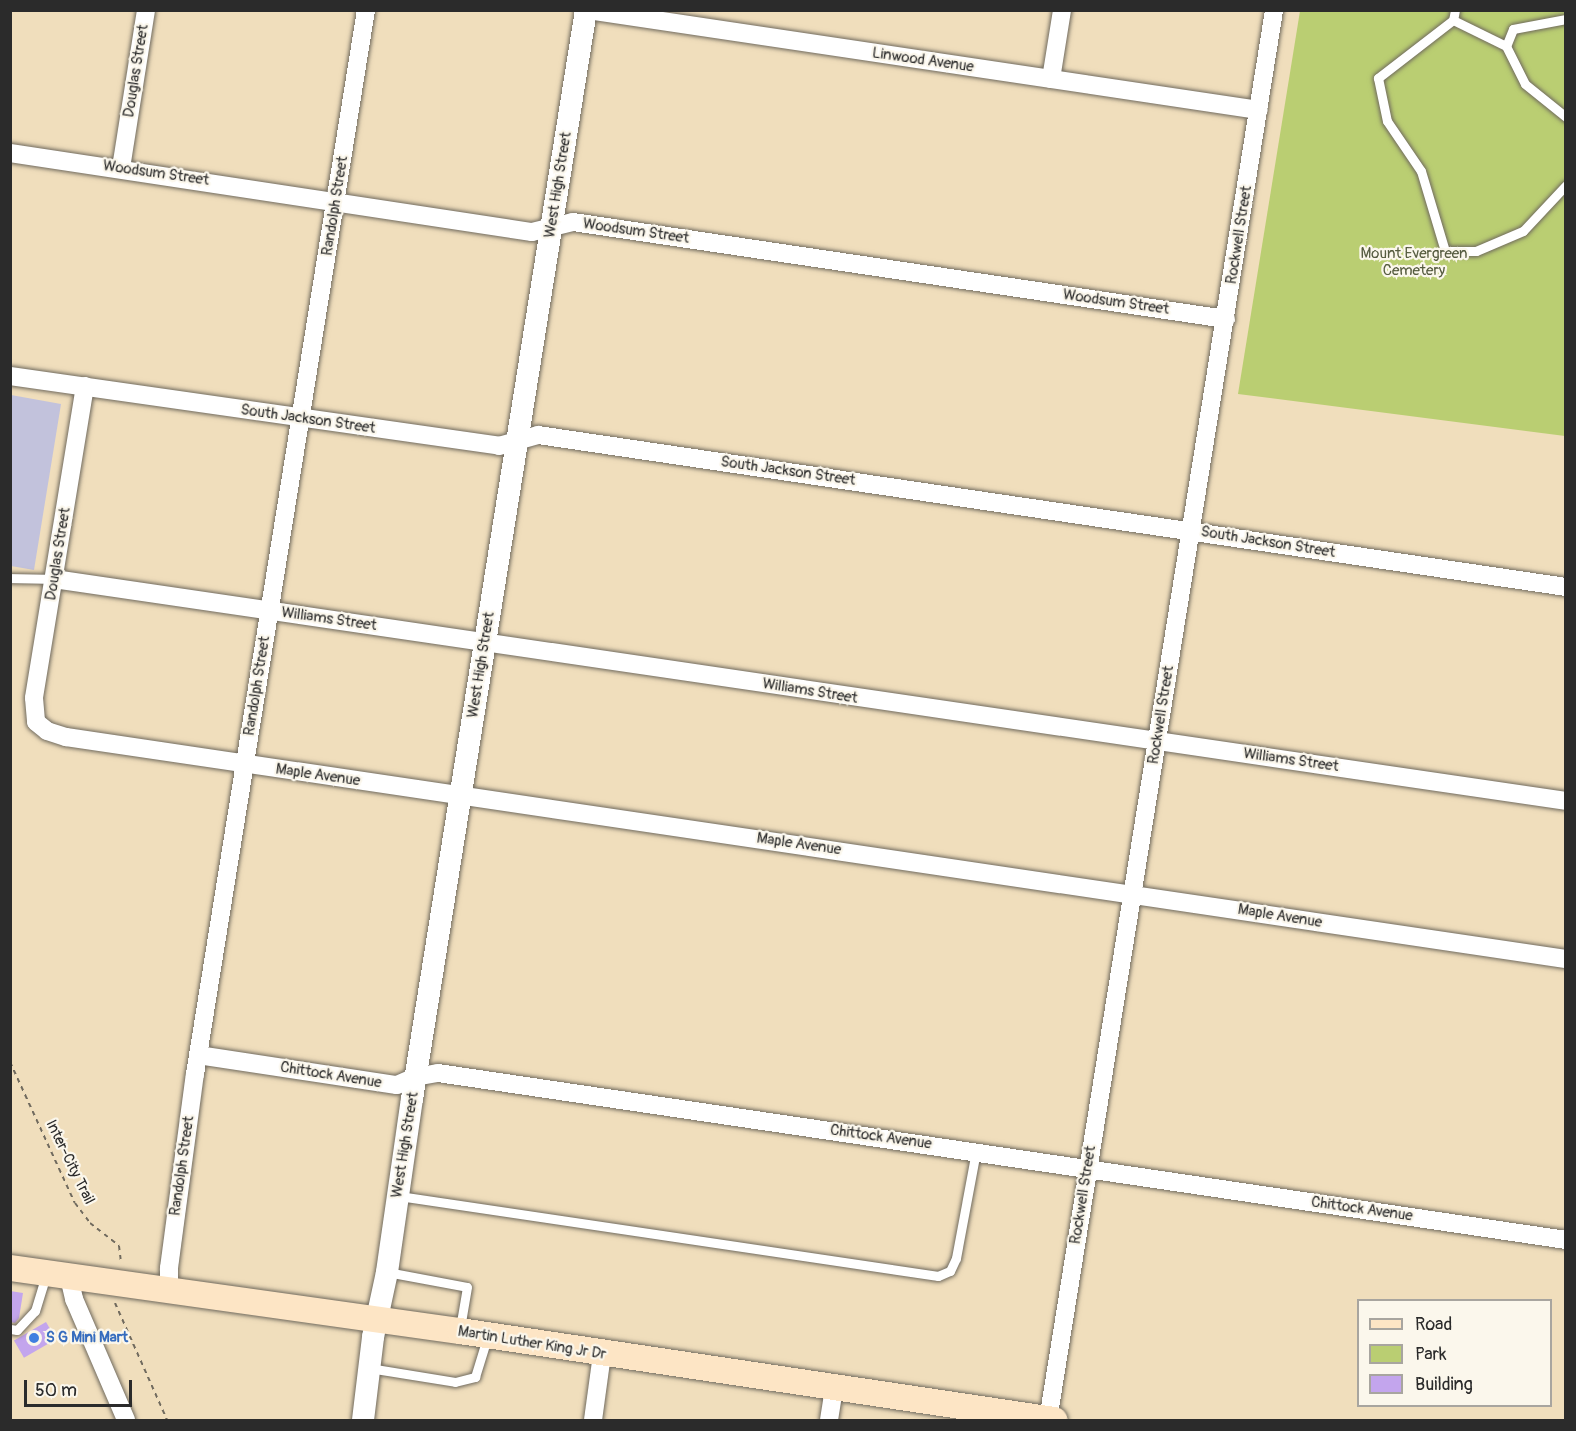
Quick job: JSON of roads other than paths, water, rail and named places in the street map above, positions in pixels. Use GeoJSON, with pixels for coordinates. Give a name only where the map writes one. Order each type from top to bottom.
{"type":"FeatureCollection","features":[{"type":"Feature","properties":{"kind":"main road","name":"Martin Luther King Jr Dr"},"geometry":{"type":"LineString","coordinates":[[10,1268],[460,1331],[834,1388],[963,1414],[1054,1420]]}},
{"type":"Feature","properties":{"kind":"street","name":"Douglas Street"},"geometry":{"type":"LineString","coordinates":[[121,168],[146,10]]}},
{"type":"Feature","properties":{"kind":"street","name":"Randolph Street"},"geometry":{"type":"LineString","coordinates":[[169,1291],[169,1268],[198,1055],[366,10]]}},
{"type":"Feature","properties":{"kind":"street","name":"Linwood Avenue"},"geometry":{"type":"LineString","coordinates":[[587,10],[1259,110]]}},
{"type":"Feature","properties":{"kind":"street","name":"West High Street"},"geometry":{"type":"LineString","coordinates":[[363,1420],[369,1368],[387,1272],[415,1077],[587,10]]}},
{"type":"Feature","properties":{"kind":"street"},"geometry":{"type":"LineString","coordinates":[[1051,79],[1062,10]]}},
{"type":"Feature","properties":{"kind":"street","name":"Rockwell Street"},"geometry":{"type":"LineString","coordinates":[[1048,1420],[1274,10]]}},
{"type":"Feature","properties":{"kind":"street","name":"Woodsum Street"},"geometry":{"type":"LineString","coordinates":[[10,153],[532,232],[573,222],[1226,319]]}},
{"type":"Feature","properties":{"kind":"street","name":"South Jackson Street"},"geometry":{"type":"LineString","coordinates":[[10,376],[499,446],[517,439],[538,435],[1566,587]]}},
{"type":"Feature","properties":{"kind":"street","name":"Douglas Street"},"geometry":{"type":"LineString","coordinates":[[36,722],[34,698],[85,386]]}},
{"type":"Feature","properties":{"kind":"street","name":"Williams Street"},"geometry":{"type":"LineString","coordinates":[[54,579],[1566,801]]}},
{"type":"Feature","properties":{"kind":"street","name":"Maple Avenue"},"geometry":{"type":"LineString","coordinates":[[36,722],[47,730],[66,738],[1566,959]]}},
{"type":"Feature","properties":{"kind":"street","name":"Chittock Avenue"},"geometry":{"type":"LineString","coordinates":[[198,1055],[398,1085],[415,1077],[438,1073],[1566,1240]]}},
{"type":"Feature","properties":{"kind":"street"},"geometry":{"type":"LineString","coordinates":[[57,1275],[74,1299],[126,1420]]}},
{"type":"Feature","properties":{"kind":"street"},"geometry":{"type":"LineString","coordinates":[[593,1420],[602,1354]]}},
{"type":"Feature","properties":{"kind":"street"},"geometry":{"type":"LineString","coordinates":[[829,1420],[834,1388]]}},
{"type":"Feature","properties":{"kind":"lane"},"geometry":{"type":"LineString","coordinates":[[1566,117],[1525,84],[1506,46],[1454,15],[1378,78],[1387,121],[1422,171],[1445,251],[1476,251],[1523,231],[1566,185]]}},
{"type":"Feature","properties":{"kind":"lane"},"geometry":{"type":"LineString","coordinates":[[1506,46],[1513,29],[1566,19]]}},
{"type":"Feature","properties":{"kind":"lane"},"geometry":{"type":"LineString","coordinates":[[10,578],[54,579]]}},
{"type":"Feature","properties":{"kind":"lane"},"geometry":{"type":"LineString","coordinates":[[397,1196],[938,1276],[950,1271],[956,1258],[976,1151]]}},
{"type":"Feature","properties":{"kind":"lane"},"geometry":{"type":"LineString","coordinates":[[387,1272],[467,1287],[460,1331]]}},
{"type":"Feature","properties":{"kind":"lane"},"geometry":{"type":"LineString","coordinates":[[10,1329],[17,1330],[35,1311],[57,1275]]}},
{"type":"Feature","properties":{"kind":"lane"},"geometry":{"type":"LineString","coordinates":[[369,1368],[455,1382],[465,1380],[475,1377],[488,1336]]}},
{"type":"Feature","properties":{"kind":"place","name":"S G Mini Mart"},"geometry":{"type":"Point","coordinates":[34,1338]}},
{"type":"Feature","properties":{"kind":"park label","name":"Mount Evergreen Cemetery"},"geometry":{"type":"Point","coordinates":[1414,262]}}]}
